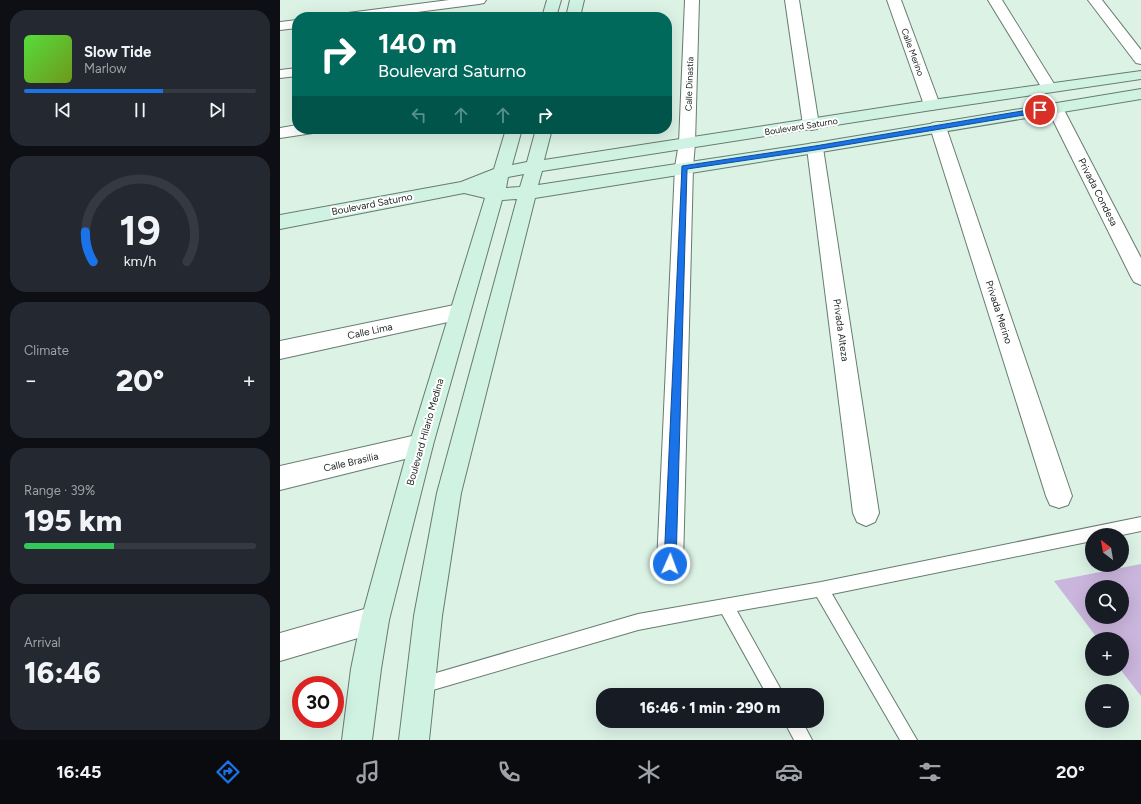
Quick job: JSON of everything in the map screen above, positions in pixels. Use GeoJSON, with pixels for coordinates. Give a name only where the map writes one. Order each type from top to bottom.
{"type":"FeatureCollection","features":[{"type":"Feature","properties":{"kind":"street"},"geometry":{"type":"LineString","coordinates":[[386,12],[478,0]]}},
{"type":"Feature","properties":{"kind":"street"},"geometry":{"type":"LineString","coordinates":[[550,12],[554,0]]}},
{"type":"Feature","properties":{"kind":"street"},"geometry":{"type":"LineString","coordinates":[[574,12],[577,0]]}},
{"type":"Feature","properties":{"kind":"street","name":"Calle Dinastía"},"geometry":{"type":"LineString","coordinates":[[670,564],[684,167],[687,143],[692,0]]}},
{"type":"Feature","properties":{"kind":"street"},"geometry":{"type":"LineString","coordinates":[[792,0],[811,125]]}},
{"type":"Feature","properties":{"kind":"street","name":"Calle Merino"},"geometry":{"type":"LineString","coordinates":[[894,0],[932,105]]}},
{"type":"Feature","properties":{"kind":"street"},"geometry":{"type":"LineString","coordinates":[[995,0],[1048,87]]}},
{"type":"Feature","properties":{"kind":"street"},"geometry":{"type":"LineString","coordinates":[[1096,0],[1141,60]]}},
{"type":"Feature","properties":{"kind":"street"},"geometry":{"type":"LineString","coordinates":[[280,26],[292,25]]}},
{"type":"Feature","properties":{"kind":"street"},"geometry":{"type":"LineString","coordinates":[[280,74],[292,73]]}},
{"type":"Feature","properties":{"kind":"street","name":"Boulevard Saturno"},"geometry":{"type":"LineString","coordinates":[[280,222],[464,188],[498,184],[533,167],[1048,87],[1141,74]]}},
{"type":"Feature","properties":{"kind":"street","name":"Boulevard Saturno"},"geometry":{"type":"LineString","coordinates":[[498,184],[526,193],[684,167],[815,148],[1141,94]]}},
{"type":"Feature","properties":{"kind":"street","name":"Privada Condesa"},"geometry":{"type":"LineString","coordinates":[[1055,108],[1141,277]]}},
{"type":"Feature","properties":{"kind":"street","name":"Privada Merino"},"geometry":{"type":"LineString","coordinates":[[938,127],[1059,496]]}},
{"type":"Feature","properties":{"kind":"street"},"geometry":{"type":"LineString","coordinates":[[280,133],[292,131]]}},
{"type":"Feature","properties":{"kind":"street","name":"Boulevard Hilario Medina"},"geometry":{"type":"LineString","coordinates":[[356,740],[375,620],[421,445],[513,134]]}},
{"type":"Feature","properties":{"kind":"street"},"geometry":{"type":"LineString","coordinates":[[414,740],[418,686],[437,554],[449,493],[543,134]]}},
{"type":"Feature","properties":{"kind":"street","name":"Privada Alteza"},"geometry":{"type":"LineString","coordinates":[[815,148],[866,513]]}},
{"type":"Feature","properties":{"kind":"street","name":"Calle Lima"},"geometry":{"type":"LineString","coordinates":[[280,350],[459,312]]}},
{"type":"Feature","properties":{"kind":"street","name":"Calle Brasilia"},"geometry":{"type":"LineString","coordinates":[[280,478],[421,445]]}},
{"type":"Feature","properties":{"kind":"street"},"geometry":{"type":"LineString","coordinates":[[280,647],[375,620]]}},
{"type":"Feature","properties":{"kind":"lane"},"geometry":{"type":"LineString","coordinates":[[418,686],[638,622],[821,589],[1141,524]]}},
{"type":"Feature","properties":{"kind":"lane"},"geometry":{"type":"LineString","coordinates":[[821,589],[909,740]]}},
{"type":"Feature","properties":{"kind":"lane"},"geometry":{"type":"LineString","coordinates":[[726,607],[772,688]]}},
{"type":"Feature","properties":{"kind":"lane"},"geometry":{"type":"LineString","coordinates":[[796,728],[804,740]]}},
{"type":"Feature","properties":{"kind":"shaded area"},"geometry":{"type":"Polygon","coordinates":[[[1141,564],[1141,696],[1125,676],[1129,676],[1129,632],[1093,632],[1087,624],[1129,624],[1129,580],[1085,580],[1085,622],[1054,581],[1100,572],[1129,572],[1129,566],[1141,564]]]}},
{"type":"Feature","properties":{"kind":"route"},"geometry":{"type":"LineString","coordinates":[[670,564],[684,167],[815,148],[1040,110]]}}]}
